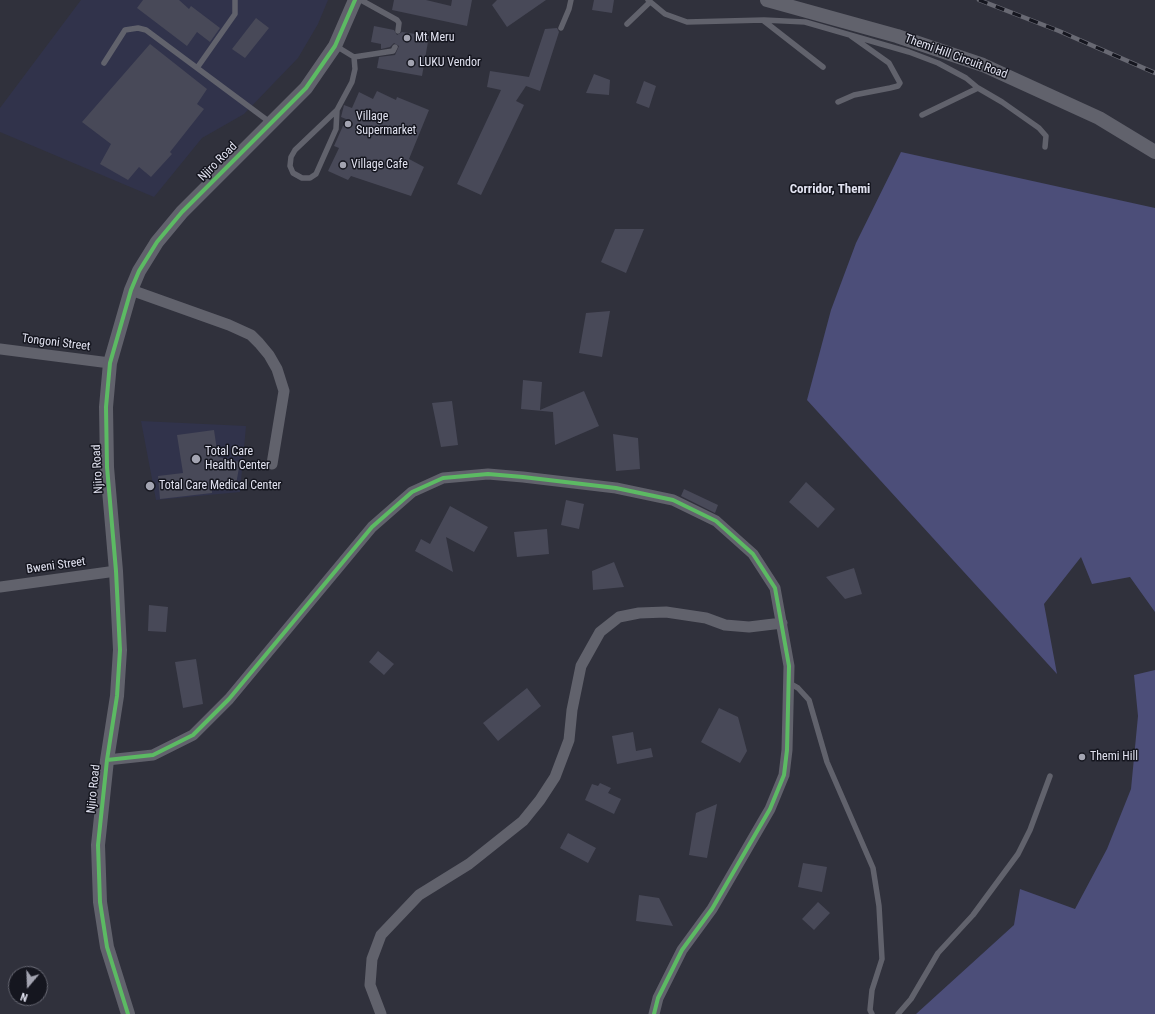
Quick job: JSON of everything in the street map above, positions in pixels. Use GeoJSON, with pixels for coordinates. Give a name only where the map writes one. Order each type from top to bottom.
{"type":"FeatureCollection","features":[{"type":"Feature","properties":{"kind":"street","name":"Njiro Road"},"geometry":{"type":"LineString","coordinates":[[128,1014],[107,947],[100,902],[98,845],[107,760],[117,696],[120,650],[108,467],[106,407],[110,363],[131,290],[139,271],[157,242],[182,212],[306,88],[335,46],[355,0]]}},
{"type":"Feature","properties":{"kind":"street","name":"Themi Hill Circuit Road"},"geometry":{"type":"LineString","coordinates":[[767,0],[897,36],[983,65],[1099,118],[1155,152]]}},
{"type":"Feature","properties":{"kind":"street"},"geometry":{"type":"LineString","coordinates":[[131,290],[229,325],[251,335],[259,343],[276,369],[284,391],[272,464]]}},
{"type":"Feature","properties":{"kind":"street","name":"Tongoni Street"},"geometry":{"type":"LineString","coordinates":[[0,349],[110,363]]}},
{"type":"Feature","properties":{"kind":"street"},"geometry":{"type":"LineString","coordinates":[[107,760],[153,755],[193,735],[229,699],[372,527],[412,492],[443,478],[488,474],[523,476],[616,488],[673,500],[716,521],[753,554],[775,588],[789,666],[787,750],[784,775],[770,809],[712,909],[682,950],[658,998],[654,1014]]}},
{"type":"Feature","properties":{"kind":"street","name":"Bweni Street"},"geometry":{"type":"LineString","coordinates":[[0,587],[116,571]]}},
{"type":"Feature","properties":{"kind":"street"},"geometry":{"type":"LineString","coordinates":[[381,1014],[370,985],[372,958],[381,935],[419,895],[469,864],[523,821],[540,800],[555,777],[569,740],[572,710],[582,666],[600,632],[619,617],[639,613],[666,612],[706,618],[725,625],[749,627],[782,623]]}},
{"type":"Feature","properties":{"kind":"lane"},"geometry":{"type":"LineString","coordinates":[[197,68],[235,14],[235,0]]}},
{"type":"Feature","properties":{"kind":"lane"},"geometry":{"type":"LineString","coordinates":[[361,0],[397,20],[399,23],[398,31]]}},
{"type":"Feature","properties":{"kind":"lane"},"geometry":{"type":"LineString","coordinates":[[561,28],[571,0]]}},
{"type":"Feature","properties":{"kind":"lane"},"geometry":{"type":"LineString","coordinates":[[627,24],[649,1],[665,14],[687,22],[764,20],[805,22],[847,34],[938,63],[966,78],[978,88],[1002,102],[1039,128],[1046,136],[1045,146]]}},
{"type":"Feature","properties":{"kind":"lane"},"geometry":{"type":"LineString","coordinates":[[764,20],[823,67]]}},
{"type":"Feature","properties":{"kind":"lane"},"geometry":{"type":"LineString","coordinates":[[104,63],[125,30],[138,28],[146,30],[271,123]]}},
{"type":"Feature","properties":{"kind":"lane"},"geometry":{"type":"LineString","coordinates":[[838,102],[854,95],[894,87],[900,83],[889,63],[847,34]]}},
{"type":"Feature","properties":{"kind":"lane"},"geometry":{"type":"LineString","coordinates":[[335,46],[354,58],[393,51],[395,47]]}},
{"type":"Feature","properties":{"kind":"lane"},"geometry":{"type":"LineString","coordinates":[[337,110],[336,129],[316,174],[310,178],[302,178],[293,173],[290,166],[291,157],[295,150],[337,110],[352,82],[354,58]]}},
{"type":"Feature","properties":{"kind":"lane"},"geometry":{"type":"LineString","coordinates":[[922,116],[978,88]]}},
{"type":"Feature","properties":{"kind":"lane"},"geometry":{"type":"LineString","coordinates":[[789,683],[798,688],[809,700],[827,762],[873,868],[878,906],[882,959],[872,990],[870,1010],[872,1014]]}},
{"type":"Feature","properties":{"kind":"lane"},"geometry":{"type":"LineString","coordinates":[[898,1014],[911,998],[938,953],[973,916],[1018,854],[1030,830],[1050,776]]}},
{"type":"Feature","properties":{"kind":"shaded area"},"geometry":{"type":"Polygon","coordinates":[[[81,0],[328,0],[318,24],[298,58],[244,114],[202,138],[154,197],[0,132],[0,108],[81,0]]]}},
{"type":"Feature","properties":{"kind":"shaded area"},"geometry":{"type":"Polygon","coordinates":[[[901,152],[1155,208],[1155,612],[1130,577],[1092,584],[1081,557],[1044,604],[1057,674],[807,400],[831,310],[856,243],[901,152]]]}},
{"type":"Feature","properties":{"kind":"shaded area","name":"Total Care Health Center"},"geometry":{"type":"Polygon","coordinates":[[[141,421],[246,426],[240,492],[156,500],[141,421]]]}},
{"type":"Feature","properties":{"kind":"shaded area"},"geometry":{"type":"Polygon","coordinates":[[[1155,670],[1155,1014],[916,1014],[1014,925],[1020,889],[1075,909],[1107,849],[1131,789],[1138,716],[1134,675],[1155,670]]]}},
{"type":"Feature","properties":{"kind":"building"},"geometry":{"type":"Polygon","coordinates":[[[143,0],[179,0],[189,9],[191,6],[220,28],[210,42],[197,32],[187,46],[137,8],[143,0]]]}},
{"type":"Feature","properties":{"kind":"building"},"geometry":{"type":"Polygon","coordinates":[[[394,0],[426,0],[451,6],[452,0],[472,0],[467,26],[392,10],[394,0]]]}},
{"type":"Feature","properties":{"kind":"building"},"geometry":{"type":"Polygon","coordinates":[[[497,0],[546,0],[507,27],[492,5],[497,0]]]}},
{"type":"Feature","properties":{"kind":"building"},"geometry":{"type":"Polygon","coordinates":[[[594,0],[614,0],[612,13],[592,10],[594,0]]]}},
{"type":"Feature","properties":{"kind":"building"},"geometry":{"type":"Polygon","coordinates":[[[256,18],[269,28],[245,58],[232,49],[256,18]]]}},
{"type":"Feature","properties":{"kind":"building"},"geometry":{"type":"Polygon","coordinates":[[[374,26],[394,30],[397,35],[402,32],[429,36],[422,76],[377,68],[379,57],[395,55],[399,46],[394,43],[390,47],[381,49],[381,44],[371,42],[374,26]]]}},
{"type":"Feature","properties":{"kind":"building"},"geometry":{"type":"Polygon","coordinates":[[[557,28],[559,32],[540,91],[526,86],[516,101],[524,105],[481,195],[457,184],[501,90],[487,87],[490,71],[529,77],[545,29],[557,28]]]}},
{"type":"Feature","properties":{"kind":"building"},"geometry":{"type":"Polygon","coordinates":[[[150,44],[207,89],[197,104],[204,109],[170,152],[172,154],[151,177],[139,167],[128,180],[100,164],[111,144],[82,122],[150,44]]]}},
{"type":"Feature","properties":{"kind":"building"},"geometry":{"type":"Polygon","coordinates":[[[594,74],[610,80],[609,95],[586,93],[594,74]]]}},
{"type":"Feature","properties":{"kind":"building"},"geometry":{"type":"Polygon","coordinates":[[[644,81],[656,86],[649,108],[636,103],[644,81]]]}},
{"type":"Feature","properties":{"kind":"building"},"geometry":{"type":"Polygon","coordinates":[[[377,91],[396,100],[397,97],[429,110],[409,159],[424,167],[411,196],[351,176],[348,180],[328,171],[339,148],[334,146],[346,119],[341,117],[344,105],[352,108],[359,92],[373,99],[377,91]]]}},
{"type":"Feature","properties":{"kind":"building"},"geometry":{"type":"Polygon","coordinates":[[[615,229],[644,229],[626,273],[601,262],[615,229]]]}},
{"type":"Feature","properties":{"kind":"building"},"geometry":{"type":"Polygon","coordinates":[[[610,311],[602,357],[579,353],[586,313],[610,311]]]}},
{"type":"Feature","properties":{"kind":"building"},"geometry":{"type":"Polygon","coordinates":[[[523,380],[542,382],[540,410],[584,391],[599,426],[555,445],[553,412],[521,409],[523,380]]]}},
{"type":"Feature","properties":{"kind":"building"},"geometry":{"type":"Polygon","coordinates":[[[452,401],[458,445],[441,447],[432,403],[452,401]]]}},
{"type":"Feature","properties":{"kind":"building"},"geometry":{"type":"Polygon","coordinates":[[[214,430],[218,457],[240,462],[235,490],[212,486],[212,493],[160,499],[158,476],[183,473],[177,435],[214,430]]]}},
{"type":"Feature","properties":{"kind":"building"},"geometry":{"type":"Polygon","coordinates":[[[613,434],[638,438],[640,469],[616,471],[613,434]]]}},
{"type":"Feature","properties":{"kind":"building"},"geometry":{"type":"Polygon","coordinates":[[[806,482],[835,509],[818,528],[789,502],[806,482]]]}},
{"type":"Feature","properties":{"kind":"building"},"geometry":{"type":"Polygon","coordinates":[[[684,489],[718,505],[715,513],[681,496],[684,489]]]}},
{"type":"Feature","properties":{"kind":"building"},"geometry":{"type":"Polygon","coordinates":[[[566,500],[584,504],[579,529],[561,525],[566,500]]]}},
{"type":"Feature","properties":{"kind":"building"},"geometry":{"type":"Polygon","coordinates":[[[450,506],[488,527],[474,552],[446,537],[453,572],[415,551],[421,539],[430,544],[450,506]]]}},
{"type":"Feature","properties":{"kind":"building"},"geometry":{"type":"Polygon","coordinates":[[[547,529],[549,554],[517,557],[514,532],[547,529]]]}},
{"type":"Feature","properties":{"kind":"building"},"geometry":{"type":"Polygon","coordinates":[[[614,562],[624,587],[593,590],[592,571],[614,562]]]}},
{"type":"Feature","properties":{"kind":"building"},"geometry":{"type":"Polygon","coordinates":[[[854,568],[862,594],[845,599],[826,577],[854,568]]]}},
{"type":"Feature","properties":{"kind":"building"},"geometry":{"type":"Polygon","coordinates":[[[149,605],[168,607],[166,632],[148,631],[149,605]]]}},
{"type":"Feature","properties":{"kind":"building"},"geometry":{"type":"Polygon","coordinates":[[[378,651],[394,664],[384,675],[369,662],[378,651]]]}},
{"type":"Feature","properties":{"kind":"building"},"geometry":{"type":"Polygon","coordinates":[[[196,659],[203,704],[183,708],[175,662],[196,659]]]}},
{"type":"Feature","properties":{"kind":"building"},"geometry":{"type":"Polygon","coordinates":[[[527,688],[541,706],[498,741],[483,723],[527,688]]]}},
{"type":"Feature","properties":{"kind":"building"},"geometry":{"type":"Polygon","coordinates":[[[719,708],[738,717],[747,751],[740,763],[701,742],[719,708]]]}},
{"type":"Feature","properties":{"kind":"building"},"geometry":{"type":"Polygon","coordinates":[[[633,732],[636,751],[651,748],[653,757],[617,764],[612,736],[633,732]]]}},
{"type":"Feature","properties":{"kind":"building"},"geometry":{"type":"Polygon","coordinates":[[[600,783],[611,788],[608,793],[621,799],[614,814],[585,800],[592,784],[598,786],[600,783]]]}},
{"type":"Feature","properties":{"kind":"building"},"geometry":{"type":"Polygon","coordinates":[[[717,804],[707,858],[689,855],[696,813],[717,804]]]}},
{"type":"Feature","properties":{"kind":"building"},"geometry":{"type":"Polygon","coordinates":[[[568,833],[596,848],[588,863],[560,848],[568,833]]]}},
{"type":"Feature","properties":{"kind":"building"},"geometry":{"type":"Polygon","coordinates":[[[803,863],[827,867],[822,892],[798,887],[803,863]]]}},
{"type":"Feature","properties":{"kind":"building"},"geometry":{"type":"Polygon","coordinates":[[[639,895],[659,898],[673,926],[636,921],[639,895]]]}},
{"type":"Feature","properties":{"kind":"building"},"geometry":{"type":"Polygon","coordinates":[[[818,902],[830,913],[814,930],[802,919],[818,902]]]}},
{"type":"Feature","properties":{"kind":"railway"},"geometry":{"type":"LineString","coordinates":[[979,0],[1059,31],[1155,73]]}},
{"type":"Feature","properties":{"kind":"cycle path"},"geometry":{"type":"LineString","coordinates":[[128,1014],[107,947],[100,902],[98,845],[107,760],[117,696],[120,650],[116,571],[107,467],[106,407],[110,363],[131,290],[139,271],[157,242],[182,212],[306,88],[335,46],[355,0]]}},
{"type":"Feature","properties":{"kind":"cycle path"},"geometry":{"type":"LineString","coordinates":[[107,760],[153,755],[193,735],[229,699],[372,527],[412,492],[443,478],[488,474],[616,488],[673,500],[716,521],[753,554],[775,588],[789,666],[787,750],[784,775],[770,809],[712,909],[682,950],[658,998],[654,1014]]}},
{"type":"Feature","properties":{"kind":"place","name":"Mt Meru"},"geometry":{"type":"Point","coordinates":[407,38]}},
{"type":"Feature","properties":{"kind":"place","name":"LUKU Vendor"},"geometry":{"type":"Point","coordinates":[411,63]}},
{"type":"Feature","properties":{"kind":"place","name":"Village Supermarket"},"geometry":{"type":"Point","coordinates":[348,124]}},
{"type":"Feature","properties":{"kind":"place","name":"Village Cafe"},"geometry":{"type":"Point","coordinates":[343,165]}},
{"type":"Feature","properties":{"kind":"place","name":"Total Care Health Center"},"geometry":{"type":"Point","coordinates":[196,459]}},
{"type":"Feature","properties":{"kind":"place","name":"Total Care Medical Center"},"geometry":{"type":"Point","coordinates":[150,486]}},
{"type":"Feature","properties":{"kind":"place","name":"Themi Hill"},"geometry":{"type":"Point","coordinates":[1082,757]}},
{"type":"Feature","properties":{"kind":"district","name":"Corridor, Themi"},"geometry":{"type":"Point","coordinates":[830,190]}}]}
